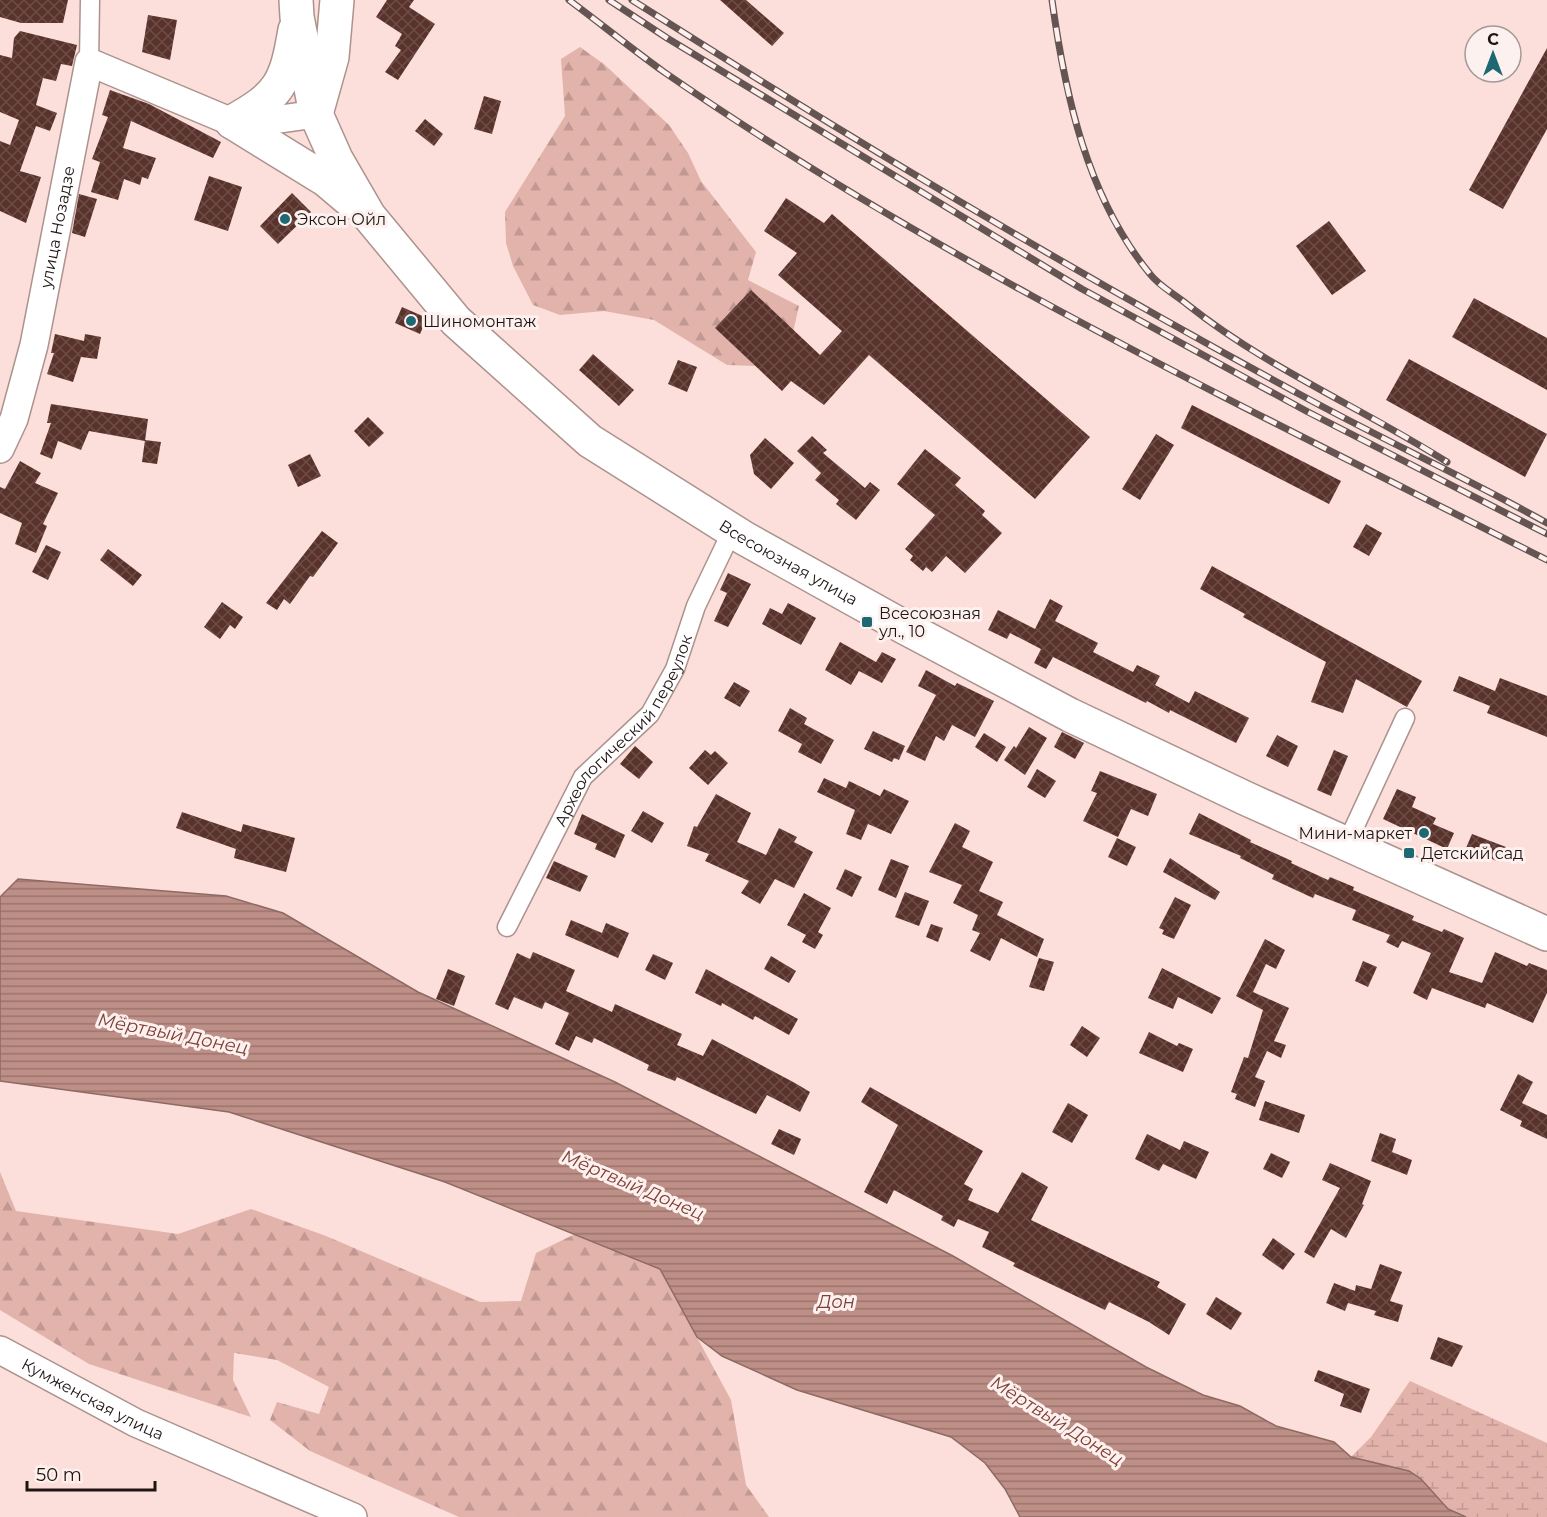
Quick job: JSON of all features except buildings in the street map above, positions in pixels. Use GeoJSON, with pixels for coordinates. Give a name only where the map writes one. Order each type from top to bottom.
{"type":"FeatureCollection","features":[{"type":"Feature","properties":{"kind":"highway"},"geometry":{"type":"LineString","coordinates":[[316,114],[332,57],[337,0]]}},
{"type":"Feature","properties":{"kind":"highway"},"geometry":{"type":"LineString","coordinates":[[297,8],[283,80],[273,95],[259,107],[232,122],[326,180],[369,216]]}},
{"type":"Feature","properties":{"kind":"highway","name":"Всесоюзная улица"},"geometry":{"type":"LineString","coordinates":[[297,8],[316,114],[336,159],[369,216],[456,321],[590,441],[732,531],[904,627],[1070,715],[1547,934]]}},
{"type":"Feature","properties":{"kind":"street","name":"улица Нозадзе"},"geometry":{"type":"LineString","coordinates":[[0,449],[14,419],[34,345],[88,62],[90,0]]}},
{"type":"Feature","properties":{"kind":"street"},"geometry":{"type":"LineString","coordinates":[[88,62],[232,122],[266,121],[316,114]]}},
{"type":"Feature","properties":{"kind":"street","name":"Археологический переулок"},"geometry":{"type":"LineString","coordinates":[[507,927],[584,777],[650,714],[675,669],[696,606],[732,531]]}},
{"type":"Feature","properties":{"kind":"street"},"geometry":{"type":"LineString","coordinates":[[1347,843],[1405,718]]}},
{"type":"Feature","properties":{"kind":"street","name":"Кумженская улица"},"geometry":{"type":"LineString","coordinates":[[0,1350],[136,1423],[353,1517]]}},
{"type":"Feature","properties":{"kind":"green space"},"geometry":{"type":"Polygon","coordinates":[[[580,47],[605,65],[669,125],[688,153],[701,181],[756,252],[748,280],[799,306],[785,367],[727,365],[654,320],[604,311],[560,315],[533,305],[513,266],[506,243],[505,212],[565,116],[561,59],[580,47]]]}},
{"type":"Feature","properties":{"kind":"green space"},"geometry":{"type":"Polygon","coordinates":[[[0,1172],[16,1211],[178,1234],[251,1209],[326,1236],[480,1302],[521,1301],[536,1253],[575,1234],[660,1269],[731,1400],[746,1485],[769,1517],[459,1517],[310,1451],[270,1420],[277,1402],[319,1414],[329,1387],[277,1360],[234,1353],[233,1380],[251,1417],[89,1364],[0,1310],[0,1172]]]}},
{"type":"Feature","properties":{"kind":"green space"},"geometry":{"type":"Polygon","coordinates":[[[1410,1381],[1547,1443],[1547,1517],[1466,1517],[1448,1509],[1421,1479],[1409,1471],[1351,1457],[1371,1437],[1410,1381]]]}},
{"type":"Feature","properties":{"kind":"water"},"geometry":{"type":"Polygon","coordinates":[[[18,879],[226,896],[283,913],[418,992],[615,1082],[953,1256],[1146,1367],[1203,1395],[1240,1406],[1276,1426],[1334,1442],[1351,1457],[1409,1471],[1421,1479],[1448,1509],[1466,1517],[1020,1517],[1005,1489],[985,1463],[951,1437],[797,1390],[722,1356],[697,1337],[660,1269],[445,1182],[229,1112],[0,1081],[0,897],[18,879]]]}},
{"type":"Feature","properties":{"kind":"railway"},"geometry":{"type":"LineString","coordinates":[[569,0],[664,72],[769,142],[876,208],[986,271],[1209,390],[1547,560]]}},
{"type":"Feature","properties":{"kind":"railway"},"geometry":{"type":"LineString","coordinates":[[609,0],[667,38],[1082,289],[1308,412],[1547,534]]}},
{"type":"Feature","properties":{"kind":"railway"},"geometry":{"type":"LineString","coordinates":[[632,0],[799,105],[1053,256],[1225,354],[1547,523]]}},
{"type":"Feature","properties":{"kind":"railway"},"geometry":{"type":"LineString","coordinates":[[1052,0],[1064,72],[1082,144],[1110,212],[1128,244],[1154,278],[1218,328],[1250,349],[1447,462]]}},
{"type":"Feature","properties":{"kind":"place","name":"Эксон Ойл"},"geometry":{"type":"Point","coordinates":[285,219]}},
{"type":"Feature","properties":{"kind":"place","name":"Шиномонтаж"},"geometry":{"type":"Point","coordinates":[411,321]}},
{"type":"Feature","properties":{"kind":"place","name":"Всесоюзная ул., 10"},"geometry":{"type":"Point","coordinates":[867,622]}},
{"type":"Feature","properties":{"kind":"place","name":"Мини-маркет"},"geometry":{"type":"Point","coordinates":[1424,833]}},
{"type":"Feature","properties":{"kind":"place","name":"Детский сад"},"geometry":{"type":"Point","coordinates":[1409,853]}},
{"type":"Feature","properties":{"kind":"water label","name":"Мёртвый Донец"},"geometry":{"type":"Point","coordinates":[173,1034]}},
{"type":"Feature","properties":{"kind":"water label","name":"Мёртвый Донец"},"geometry":{"type":"Point","coordinates":[633,1185]}},
{"type":"Feature","properties":{"kind":"water label","name":"Дон"},"geometry":{"type":"Point","coordinates":[836,1302]}},
{"type":"Feature","properties":{"kind":"water label","name":"Мёртвый Донец"},"geometry":{"type":"Point","coordinates":[1057,1421]}}]}
